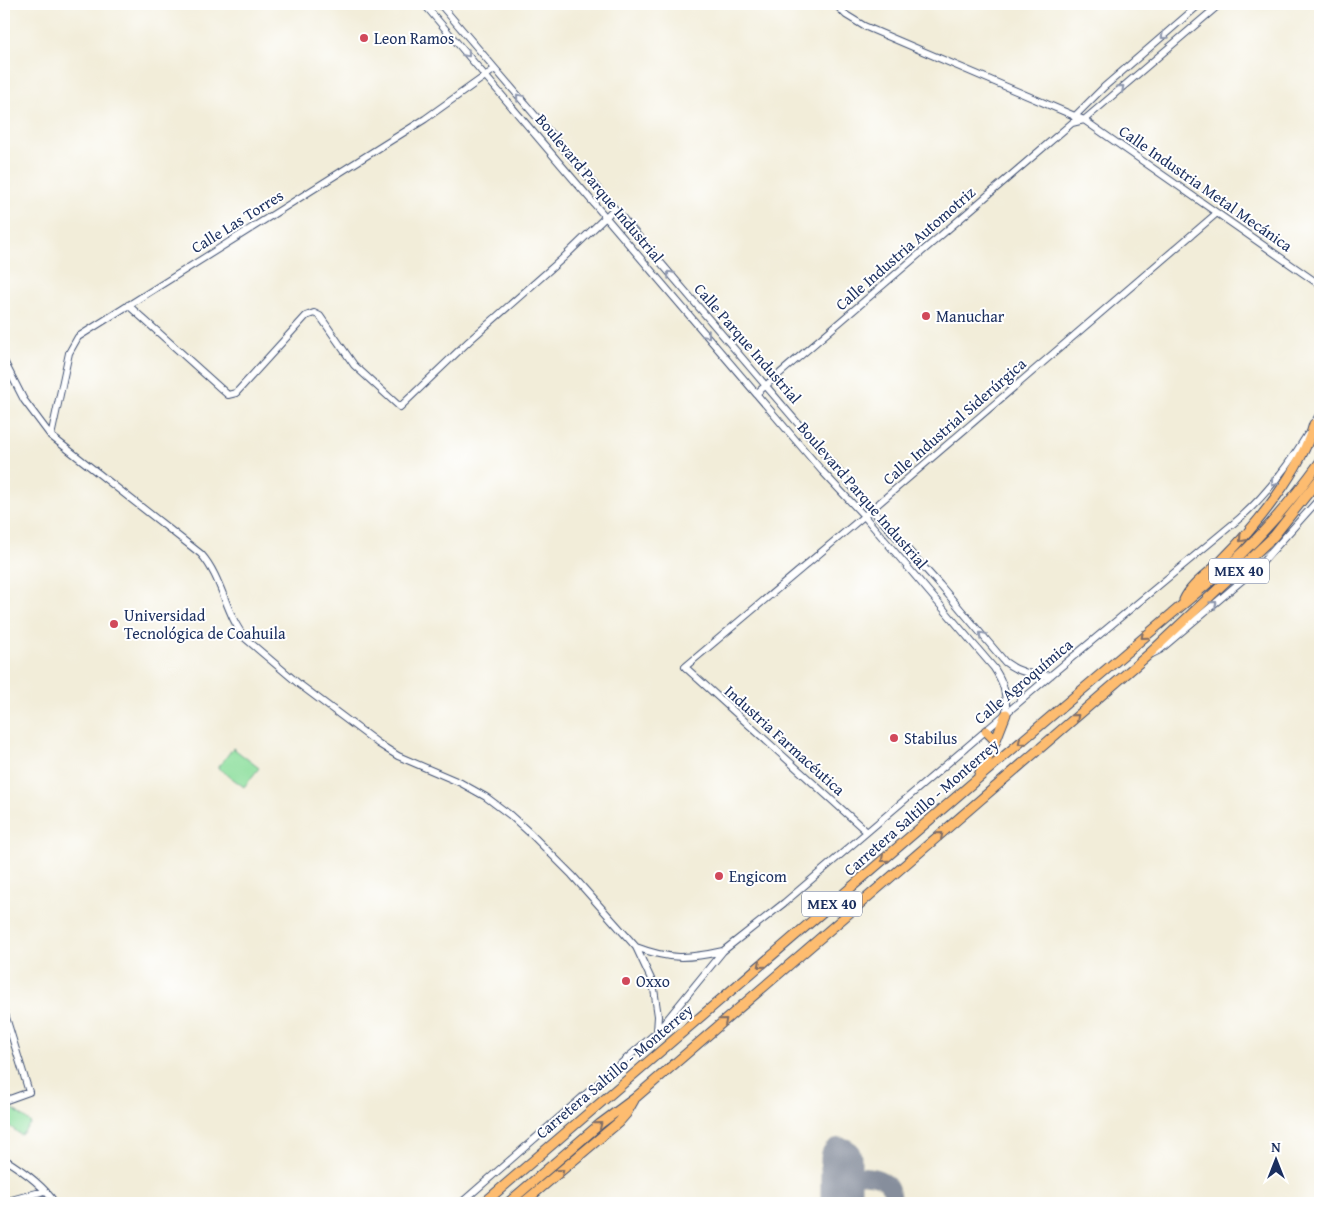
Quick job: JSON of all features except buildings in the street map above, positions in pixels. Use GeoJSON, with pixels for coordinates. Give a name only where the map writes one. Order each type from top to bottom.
{"type":"FeatureCollection","features":[{"type":"Feature","properties":{"kind":"highway"},"geometry":{"type":"LineString","coordinates":[[1182,605],[1190,590],[1223,560],[1270,503],[1300,457],[1310,439],[1314,424]]}},
{"type":"Feature","properties":{"kind":"highway","name":"Carretera Saltillo - Monterrey"},"geometry":{"type":"LineString","coordinates":[[484,1203],[1226,568],[1255,541],[1286,507],[1320,462]]}},
{"type":"Feature","properties":{"kind":"highway","name":"Carretera Saltillo - Monterrey"},"geometry":{"type":"LineString","coordinates":[[508,1203],[562,1156],[635,1098],[1148,655],[1274,536],[1320,478]]}},
{"type":"Feature","properties":{"kind":"highway"},"geometry":{"type":"LineString","coordinates":[[976,780],[996,741],[1006,714]]}},
{"type":"Feature","properties":{"kind":"highway"},"geometry":{"type":"LineString","coordinates":[[986,731],[996,741]]}},
{"type":"Feature","properties":{"kind":"highway"},"geometry":{"type":"LineString","coordinates":[[523,1203],[619,1122],[635,1098]]}},
{"type":"Feature","properties":{"kind":"highway"},"geometry":{"type":"LineString","coordinates":[[490,1203],[541,1159],[550,1146]]}},
{"type":"Feature","properties":{"kind":"street"},"geometry":{"type":"LineString","coordinates":[[424,4],[486,76]]}},
{"type":"Feature","properties":{"kind":"street","name":"Calle Parque Industrial"},"geometry":{"type":"LineString","coordinates":[[440,4],[996,652],[1012,667],[1030,674],[1051,675]]}},
{"type":"Feature","properties":{"kind":"street","name":"Calle Industria Metal Mecánica"},"geometry":{"type":"LineString","coordinates":[[835,4],[852,19],[888,36],[1084,120],[1320,285]]}},
{"type":"Feature","properties":{"kind":"street","name":"Calle Industria Automotriz"},"geometry":{"type":"LineString","coordinates":[[1072,123],[1075,115],[1104,86],[1200,4]]}},
{"type":"Feature","properties":{"kind":"street","name":"Calle Industria Automotriz"},"geometry":{"type":"LineString","coordinates":[[757,394],[1072,123],[1084,120],[1220,4]]}},
{"type":"Feature","properties":{"kind":"street","name":"Calle Las Torres"},"geometry":{"type":"LineString","coordinates":[[51,436],[70,353],[74,342],[85,332],[425,119],[495,69]]}},
{"type":"Feature","properties":{"kind":"street","name":"Boulevard Parque Industrial"},"geometry":{"type":"LineString","coordinates":[[486,76],[822,471],[864,516],[987,660],[1002,680],[1007,699],[1006,714]]}},
{"type":"Feature","properties":{"kind":"street"},"geometry":{"type":"LineString","coordinates":[[128,305],[228,395],[236,393],[306,316],[314,313],[320,316],[354,365],[400,407],[469,341],[572,250],[614,209]]}},
{"type":"Feature","properties":{"kind":"street","name":"Calle Industrial Siderúrgica"},"geometry":{"type":"LineString","coordinates":[[685,667],[1217,213]]}},
{"type":"Feature","properties":{"kind":"street"},"geometry":{"type":"LineString","coordinates":[[4,361],[24,400],[51,436],[202,554],[214,572],[239,631],[246,639],[300,684],[379,744],[398,756],[461,783],[510,815],[570,873],[636,947],[654,989],[658,1016],[657,1032]]}},
{"type":"Feature","properties":{"kind":"street","name":"Calle Agroquímica"},"geometry":{"type":"LineString","coordinates":[[461,1203],[657,1032],[723,951],[784,903],[1051,675],[1252,508],[1290,462],[1320,413]]}},
{"type":"Feature","properties":{"kind":"street"},"geometry":{"type":"LineString","coordinates":[[1148,655],[1160,650],[1258,566],[1320,498]]}},
{"type":"Feature","properties":{"kind":"street"},"geometry":{"type":"LineString","coordinates":[[930,593],[940,585]]}},
{"type":"Feature","properties":{"kind":"street"},"geometry":{"type":"LineString","coordinates":[[958,627],[968,619]]}},
{"type":"Feature","properties":{"kind":"street"},"geometry":{"type":"LineString","coordinates":[[987,660],[996,652]]}},
{"type":"Feature","properties":{"kind":"street","name":"Industria Farmacéutica"},"geometry":{"type":"LineString","coordinates":[[685,667],[867,832]]}},
{"type":"Feature","properties":{"kind":"street"},"geometry":{"type":"LineString","coordinates":[[636,947],[651,953],[686,958],[723,951]]}},
{"type":"Feature","properties":{"kind":"street"},"geometry":{"type":"LineString","coordinates":[[4,1011],[29,1092],[4,1101]]}},
{"type":"Feature","properties":{"kind":"street"},"geometry":{"type":"LineString","coordinates":[[4,1159],[44,1191],[55,1203]]}},
{"type":"Feature","properties":{"kind":"street"},"geometry":{"type":"LineString","coordinates":[[4,1202],[44,1191]]}},
{"type":"Feature","properties":{"kind":"green space"},"geometry":{"type":"Polygon","coordinates":[[[233,748],[259,768],[244,787],[218,768],[233,748]]]}},
{"type":"Feature","properties":{"kind":"green space"},"geometry":{"type":"Polygon","coordinates":[[[9,1106],[31,1123],[21,1135],[4,1122],[4,1113],[9,1106]]]}},
{"type":"Feature","properties":{"kind":"taxiway"},"geometry":{"type":"LineString","coordinates":[[841,1175],[868,1175],[883,1180],[892,1193],[893,1203]]}},
{"type":"Feature","properties":{"kind":"runway"},"geometry":{"type":"LineString","coordinates":[[841,1158],[841,1203]]}},
{"type":"Feature","properties":{"kind":"place","name":"Leon Ramos"},"geometry":{"type":"Point","coordinates":[364,38]}},
{"type":"Feature","properties":{"kind":"place","name":"Manuchar"},"geometry":{"type":"Point","coordinates":[926,316]}},
{"type":"Feature","properties":{"kind":"place","name":"Universidad Tecnológica de Coahuila"},"geometry":{"type":"Point","coordinates":[114,624]}},
{"type":"Feature","properties":{"kind":"place","name":"Stabilus"},"geometry":{"type":"Point","coordinates":[894,738]}},
{"type":"Feature","properties":{"kind":"place","name":"Engicom"},"geometry":{"type":"Point","coordinates":[719,876]}},
{"type":"Feature","properties":{"kind":"place","name":"Oxxo"},"geometry":{"type":"Point","coordinates":[626,981]}}]}
